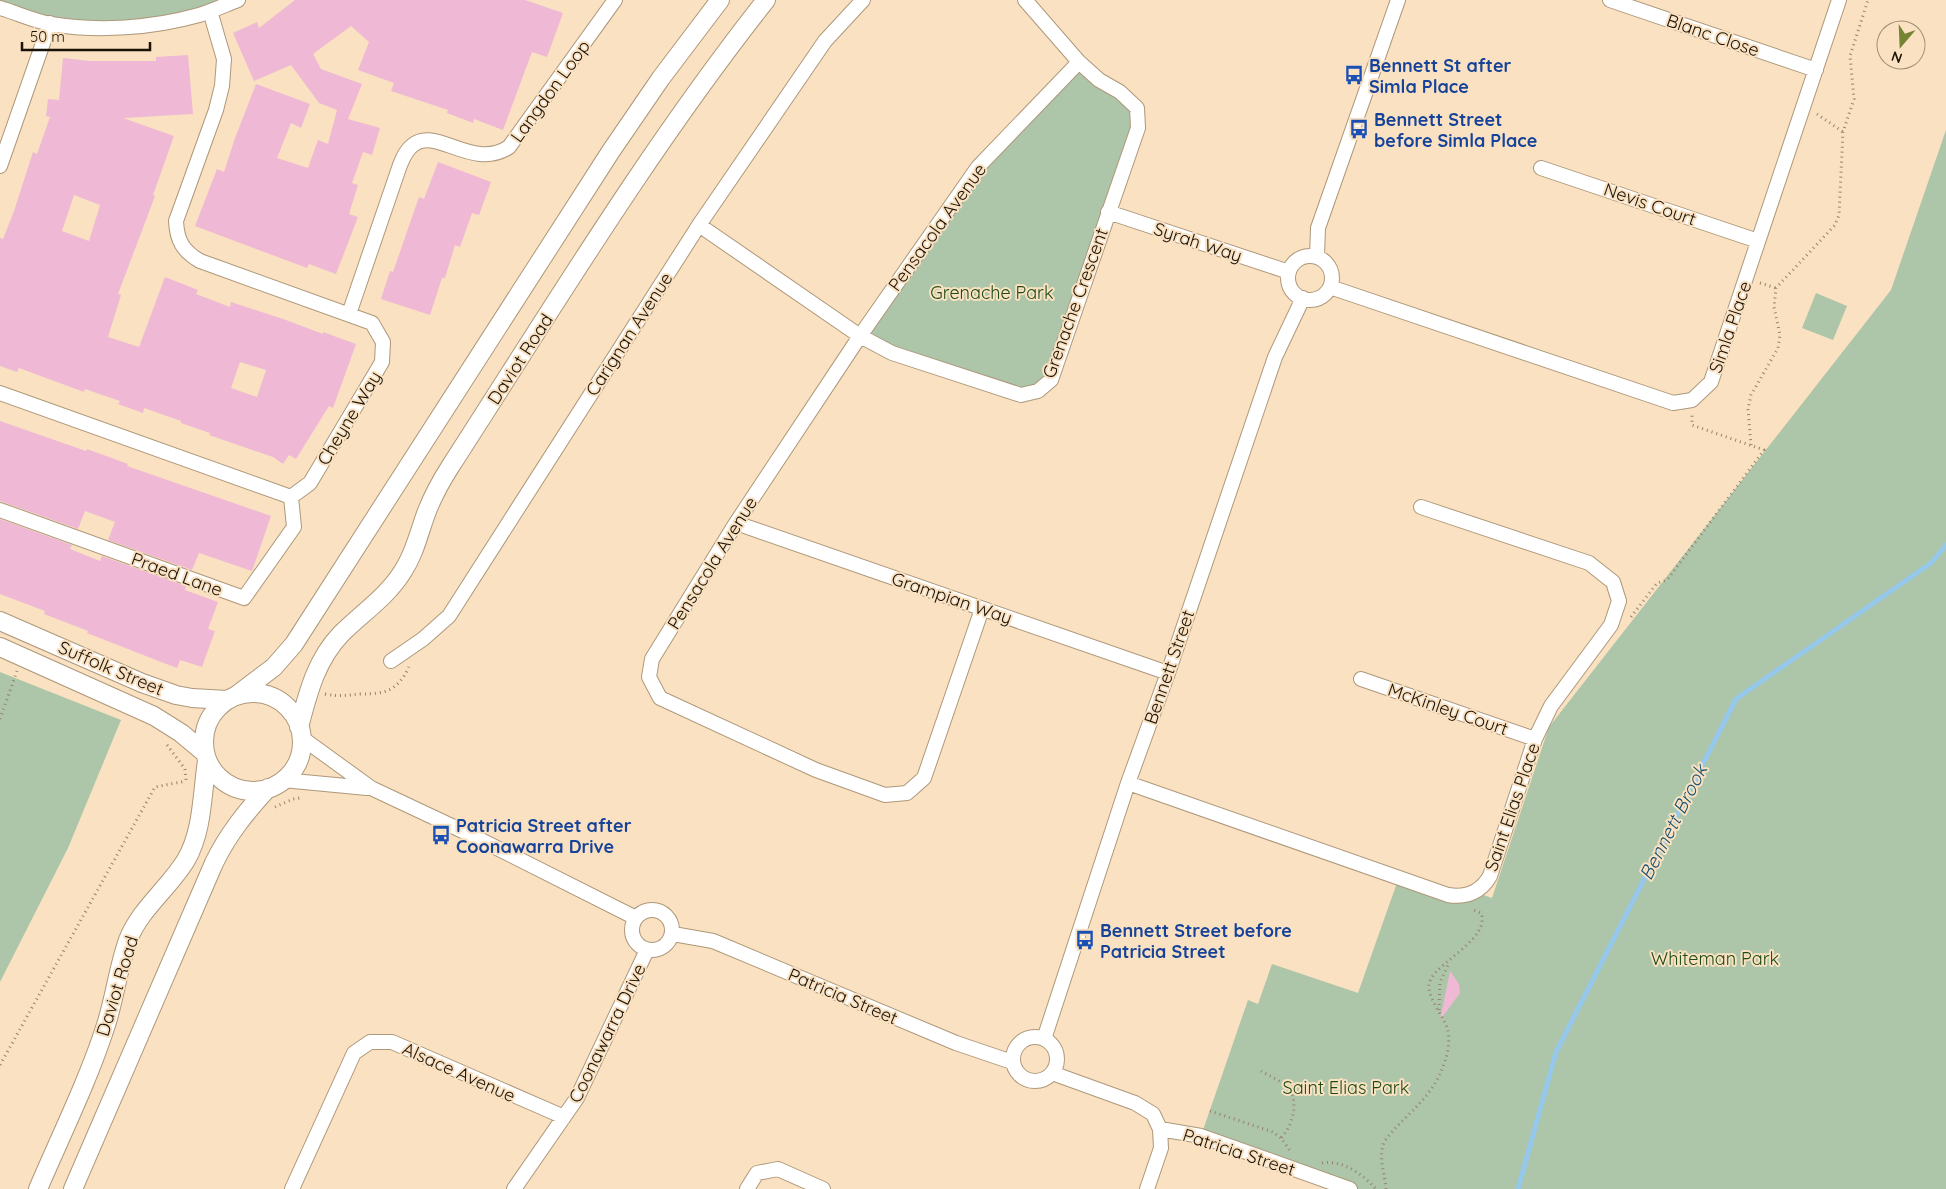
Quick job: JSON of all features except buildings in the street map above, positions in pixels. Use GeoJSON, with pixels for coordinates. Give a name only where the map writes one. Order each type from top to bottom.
{"type":"FeatureCollection","features":[{"type":"Feature","properties":{"kind":"street"},"geometry":{"type":"LineString","coordinates":[[0,8],[50,24],[98,27],[140,26],[199,15],[238,0]]}},
{"type":"Feature","properties":{"kind":"street","name":"Langdon Loop"},"geometry":{"type":"LineString","coordinates":[[349,314],[400,165],[412,146],[420,141],[431,140],[486,156],[499,154],[509,147],[614,0]]}},
{"type":"Feature","properties":{"kind":"street","name":"Daviot Road"},"geometry":{"type":"LineString","coordinates":[[232,697],[274,667],[294,644],[611,151],[661,78],[720,0]]}},
{"type":"Feature","properties":{"kind":"street","name":"Daviot Road"},"geometry":{"type":"LineString","coordinates":[[300,732],[309,689],[322,658],[342,633],[381,598],[403,572],[418,540],[431,502],[450,467],[646,163],[696,92],[766,0]]}},
{"type":"Feature","properties":{"kind":"street","name":"Carignan Avenue"},"geometry":{"type":"LineString","coordinates":[[391,662],[423,639],[449,616],[699,225],[825,41],[863,0]]}},
{"type":"Feature","properties":{"kind":"street","name":"Grenache Crescent"},"geometry":{"type":"LineString","coordinates":[[699,225],[860,336],[892,353],[1022,395],[1038,392],[1051,380],[1138,128],[1138,108],[1120,92],[1099,80],[1079,62],[1025,0]]}},
{"type":"Feature","properties":{"kind":"street"},"geometry":{"type":"LineString","coordinates":[[1316,257],[1318,228],[1398,0]]}},
{"type":"Feature","properties":{"kind":"street","name":"Blanc Close"},"geometry":{"type":"LineString","coordinates":[[1610,0],[1816,70]]}},
{"type":"Feature","properties":{"kind":"street","name":"Simla Place"},"geometry":{"type":"LineString","coordinates":[[1692,400],[1711,382],[1839,0]]}},
{"type":"Feature","properties":{"kind":"street","name":"Cheyne Way"},"geometry":{"type":"LineString","coordinates":[[210,11],[224,59],[222,86],[216,110],[176,221],[177,236],[182,247],[200,261],[372,324],[383,342],[382,362],[310,483],[291,497]]}},
{"type":"Feature","properties":{"kind":"street"},"geometry":{"type":"LineString","coordinates":[[0,166],[50,24]]}},
{"type":"Feature","properties":{"kind":"street","name":"Pensacola Avenue"},"geometry":{"type":"LineString","coordinates":[[982,608],[924,778],[907,793],[885,795],[816,770],[660,698],[649,677],[652,659],[736,523],[860,336],[978,167],[1079,62]]}},
{"type":"Feature","properties":{"kind":"street","name":"Nevis Court"},"geometry":{"type":"LineString","coordinates":[[1541,168],[1758,241]]}},
{"type":"Feature","properties":{"kind":"street","name":"Syrah Way"},"geometry":{"type":"LineString","coordinates":[[1108,212],[1289,272]]}},
{"type":"Feature","properties":{"kind":"street"},"geometry":{"type":"LineString","coordinates":[[1308,256],[1316,257],[1328,266],[1332,273],[1330,288],[1319,298],[1311,300],[1303,298],[1291,288],[1288,280],[1289,272],[1293,264],[1300,259],[1308,256]]}},
{"type":"Feature","properties":{"kind":"street"},"geometry":{"type":"LineString","coordinates":[[1330,288],[1673,403],[1692,400]]}},
{"type":"Feature","properties":{"kind":"street","name":"Bennett Street"},"geometry":{"type":"LineString","coordinates":[[1044,1039],[1128,784],[1168,673],[1275,358],[1303,298]]}},
{"type":"Feature","properties":{"kind":"street"},"geometry":{"type":"LineString","coordinates":[[0,393],[291,497]]}},
{"type":"Feature","properties":{"kind":"street","name":"Praed Lane"},"geometry":{"type":"LineString","coordinates":[[0,510],[244,598],[294,527],[291,497]]}},
{"type":"Feature","properties":{"kind":"street","name":"Saint Elias Place"},"geometry":{"type":"LineString","coordinates":[[1128,784],[1457,896],[1475,892],[1484,885],[1490,876],[1535,739],[1551,706],[1611,625],[1619,601],[1612,582],[1589,563],[1421,506]]}},
{"type":"Feature","properties":{"kind":"street","name":"Grampian Way"},"geometry":{"type":"LineString","coordinates":[[736,523],[1168,673]]}},
{"type":"Feature","properties":{"kind":"street","name":"Suffolk Street"},"geometry":{"type":"LineString","coordinates":[[0,621],[142,683],[176,695],[192,698],[232,697]]}},
{"type":"Feature","properties":{"kind":"street","name":"Suffolk Street"},"geometry":{"type":"LineString","coordinates":[[0,648],[154,716],[181,733],[206,757]]}},
{"type":"Feature","properties":{"kind":"street","name":"McKinley Court"},"geometry":{"type":"LineString","coordinates":[[1361,678],[1535,739]]}},
{"type":"Feature","properties":{"kind":"street"},"geometry":{"type":"LineString","coordinates":[[260,693],[272,696],[289,709],[300,732],[301,750],[291,772],[275,784],[256,791],[232,786],[214,772],[206,757],[204,735],[209,719],[214,711],[232,697],[260,693]]}},
{"type":"Feature","properties":{"kind":"street"},"geometry":{"type":"LineString","coordinates":[[300,732],[370,788],[636,918]]}},
{"type":"Feature","properties":{"kind":"street","name":"Daviot Road"},"geometry":{"type":"LineString","coordinates":[[38,1189],[96,1054],[107,1023],[129,938],[147,910],[186,860],[192,846],[198,828],[206,757]]}},
{"type":"Feature","properties":{"kind":"street"},"geometry":{"type":"LineString","coordinates":[[275,784],[370,788]]}},
{"type":"Feature","properties":{"kind":"street","name":"Daviot Road"},"geometry":{"type":"LineString","coordinates":[[73,1189],[214,863],[226,839],[239,820],[275,784]]}},
{"type":"Feature","properties":{"kind":"street"},"geometry":{"type":"LineString","coordinates":[[649,910],[657,910],[664,913],[670,919],[672,926],[673,934],[671,939],[663,948],[652,951],[646,950],[634,940],[632,933],[636,918],[649,910]]}},
{"type":"Feature","properties":{"kind":"street","name":"Patricia Street"},"geometry":{"type":"LineString","coordinates":[[673,934],[713,941],[956,1043],[1012,1062]]}},
{"type":"Feature","properties":{"kind":"street","name":"Coonawarra Drive"},"geometry":{"type":"LineString","coordinates":[[514,1189],[577,1098],[646,950]]}},
{"type":"Feature","properties":{"kind":"street"},"geometry":{"type":"LineString","coordinates":[[1036,1037],[1044,1039],[1054,1050],[1056,1065],[1047,1078],[1033,1081],[1019,1075],[1014,1069],[1012,1062],[1016,1047],[1022,1042],[1036,1037]]}},
{"type":"Feature","properties":{"kind":"street","name":"Alsace Avenue"},"geometry":{"type":"LineString","coordinates":[[292,1189],[354,1053],[370,1042],[392,1042],[564,1117]]}},
{"type":"Feature","properties":{"kind":"street","name":"Patricia Street"},"geometry":{"type":"LineString","coordinates":[[1052,1073],[1135,1103],[1153,1114],[1160,1129],[1201,1136],[1350,1189]]}},
{"type":"Feature","properties":{"kind":"street"},"geometry":{"type":"LineString","coordinates":[[1147,1189],[1161,1148],[1160,1129]]}},
{"type":"Feature","properties":{"kind":"street"},"geometry":{"type":"LineString","coordinates":[[747,1189],[757,1173],[778,1169],[823,1189]]}},
{"type":"Feature","properties":{"kind":"path"},"geometry":{"type":"LineString","coordinates":[[1751,445],[1748,409],[1750,395],[1778,348],[1780,335],[1774,307],[1776,288],[1835,225],[1839,215],[1843,132],[1854,99],[1850,56],[1868,0]]}},
{"type":"Feature","properties":{"kind":"path"},"geometry":{"type":"LineString","coordinates":[[1803,109],[1816,114],[1843,132]]}},
{"type":"Feature","properties":{"kind":"path"},"geometry":{"type":"LineString","coordinates":[[1611,625],[1625,624],[1657,583],[1667,580],[1764,450],[1692,425],[1692,400]]}},
{"type":"Feature","properties":{"kind":"path"},"geometry":{"type":"LineString","coordinates":[[0,719],[17,670]]}},
{"type":"Feature","properties":{"kind":"path"},"geometry":{"type":"LineString","coordinates":[[163,741],[184,769],[186,787]]}},
{"type":"Feature","properties":{"kind":"path"},"geometry":{"type":"LineString","coordinates":[[0,1065],[156,786],[186,781]]}},
{"type":"Feature","properties":{"kind":"path"},"geometry":{"type":"LineString","coordinates":[[1386,1189],[1382,1166],[1382,1146],[1429,1094],[1445,1060],[1449,1033],[1429,992],[1429,981],[1476,935],[1482,922],[1482,916]]}},
{"type":"Feature","properties":{"kind":"path"},"geometry":{"type":"LineString","coordinates":[[1439,1010],[1440,982],[1448,964],[1455,955]]}},
{"type":"Feature","properties":{"kind":"path"},"geometry":{"type":"LineString","coordinates":[[1261,1071],[1288,1088],[1293,1100],[1293,1113],[1287,1132],[1281,1138]]}},
{"type":"Feature","properties":{"kind":"path"},"geometry":{"type":"LineString","coordinates":[[1210,1111],[1273,1132],[1281,1138],[1293,1156]]}},
{"type":"Feature","properties":{"kind":"path"},"geometry":{"type":"LineString","coordinates":[[1316,1164],[1329,1162],[1347,1167],[1364,1177],[1376,1189]]}},
{"type":"Feature","properties":{"kind":"green space"},"geometry":{"type":"Polygon","coordinates":[[[0,0],[238,0],[199,15],[97,27],[0,8],[0,0]]]}},
{"type":"Feature","properties":{"kind":"green space","name":"Grenache Park"},"geometry":{"type":"Polygon","coordinates":[[[1079,62],[1137,108],[1051,380],[1021,395],[860,336],[978,167],[1079,62]]]}},
{"type":"Feature","properties":{"kind":"green space","name":"Whiteman Park"},"geometry":{"type":"Polygon","coordinates":[[[1946,130],[1946,1189],[1350,1189],[1201,1136],[1248,1000],[1258,1004],[1272,964],[1358,993],[1399,877],[1448,895],[1475,892],[1492,898],[1549,727],[1891,290],[1946,130]]]}},
{"type":"Feature","properties":{"kind":"green space"},"geometry":{"type":"Polygon","coordinates":[[[1816,293],[1847,306],[1833,340],[1802,328],[1816,293]]]}},
{"type":"Feature","properties":{"kind":"green space"},"geometry":{"type":"Polygon","coordinates":[[[0,672],[121,720],[68,848],[0,982],[0,672]]]}},
{"type":"Feature","properties":{"kind":"waterway","name":"Bennett Brook"},"geometry":{"type":"LineString","coordinates":[[1518,1189],[1556,1052],[1736,699],[1931,563],[1946,545]]}},
{"type":"Feature","properties":{"kind":"place","name":"Bennett St after Simla Place"},"geometry":{"type":"Point","coordinates":[1354,75]}},
{"type":"Feature","properties":{"kind":"place","name":"Bennett Street before Simla Place"},"geometry":{"type":"Point","coordinates":[1359,129]}},
{"type":"Feature","properties":{"kind":"place","name":"Patricia Street after Coonawarra Drive"},"geometry":{"type":"Point","coordinates":[441,835]}},
{"type":"Feature","properties":{"kind":"place","name":"Bennett Street before Patricia Street"},"geometry":{"type":"Point","coordinates":[1085,940]}},
{"type":"Feature","properties":{"kind":"park label","name":"Saint Elias Park"},"geometry":{"type":"Point","coordinates":[1346,1087]}}]}
